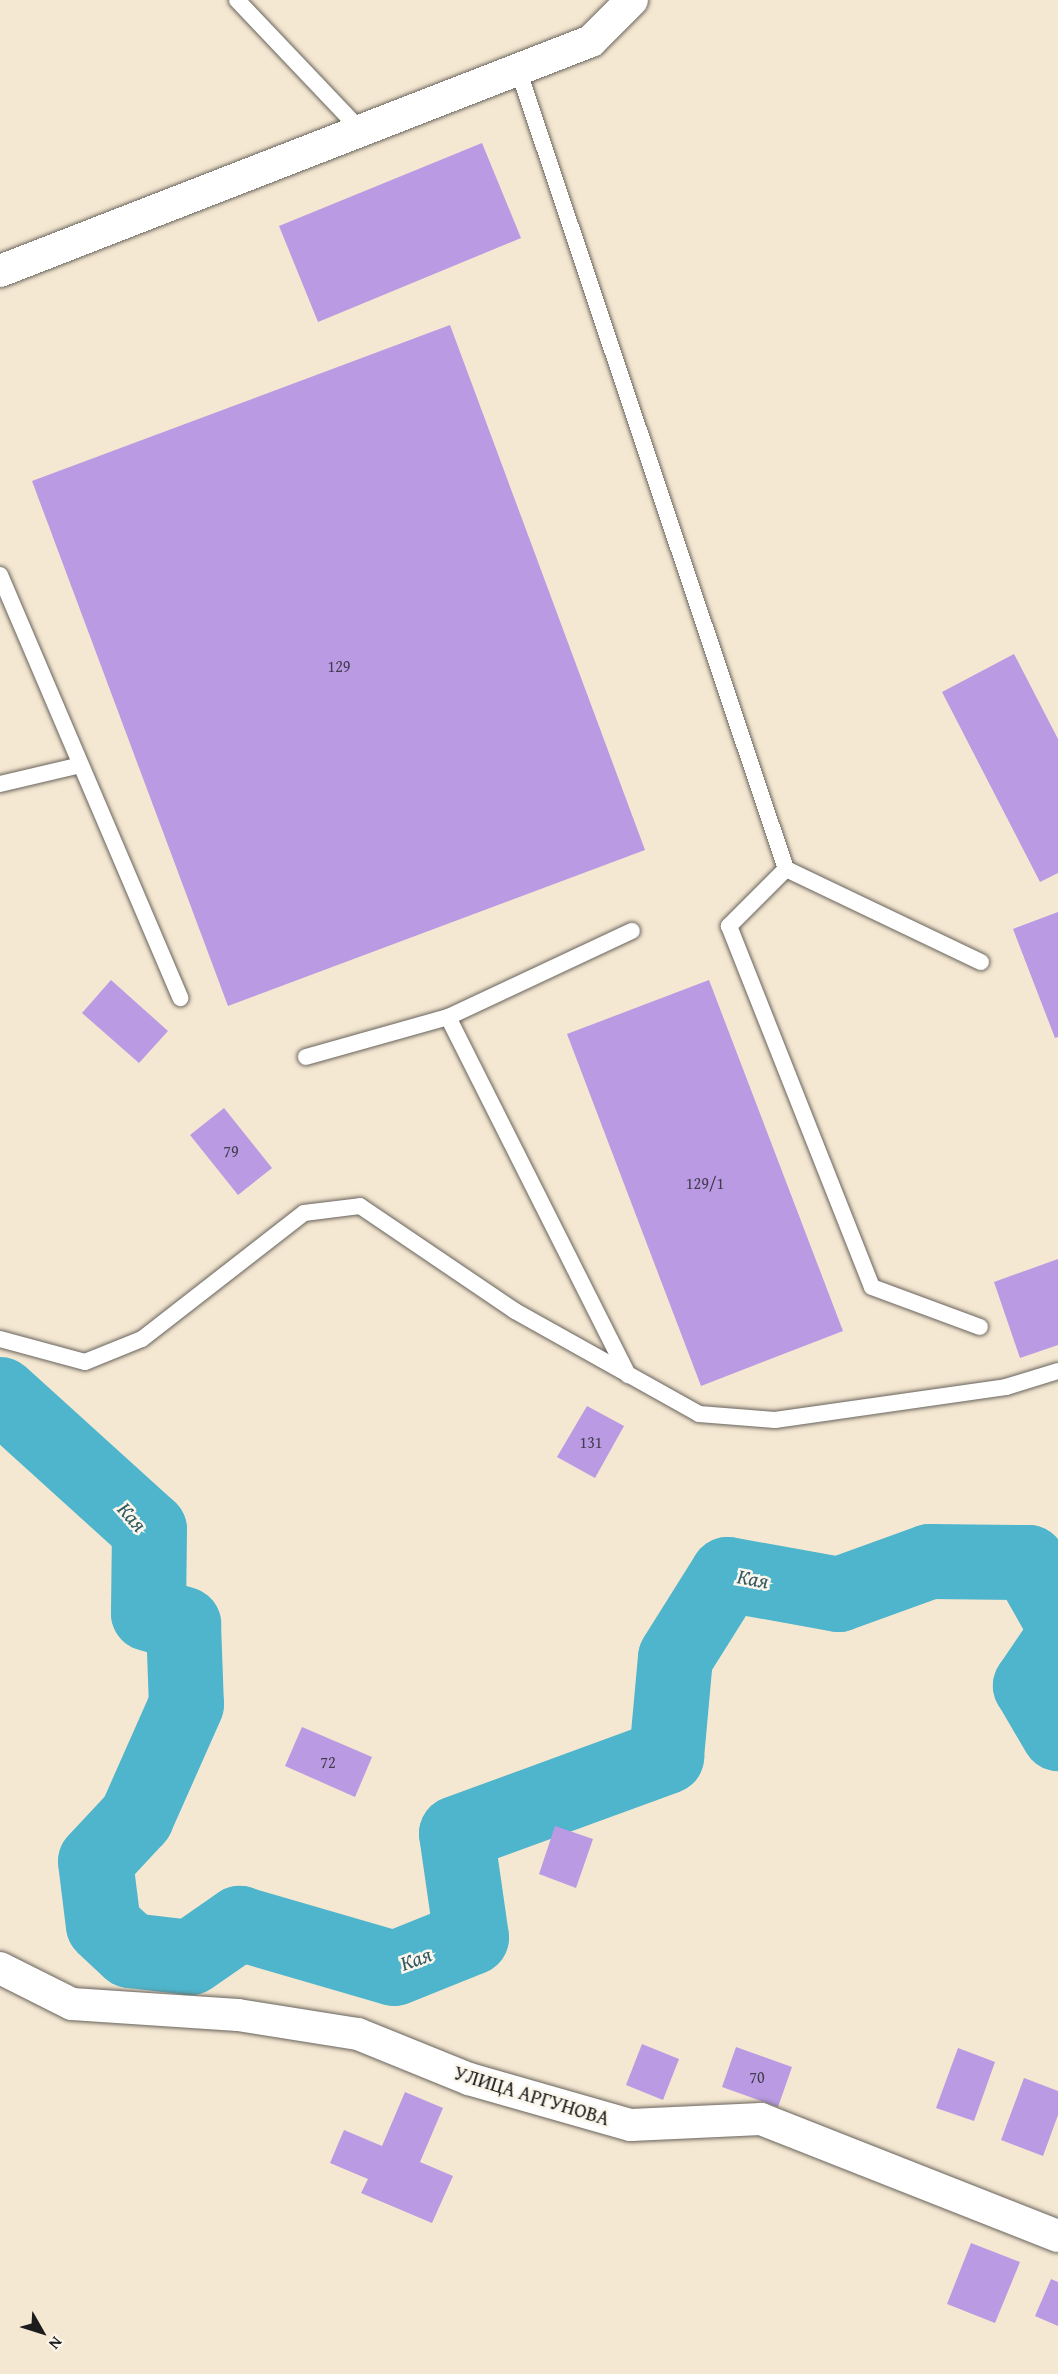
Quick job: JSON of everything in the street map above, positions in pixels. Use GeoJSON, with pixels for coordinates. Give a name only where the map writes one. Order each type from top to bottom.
{"type":"FeatureCollection","features":[{"type":"Feature","properties":{"kind":"street"},"geometry":{"type":"LineString","coordinates":[[0,271],[519,72],[591,41],[632,0]]}},
{"type":"Feature","properties":{"kind":"street","name":"УЛИЦА АРГУНОВА"},"geometry":{"type":"LineString","coordinates":[[0,1968],[72,2004],[238,2015],[358,2034],[469,2079],[631,2125],[761,2119],[1058,2236]]}},
{"type":"Feature","properties":{"kind":"lane"},"geometry":{"type":"LineString","coordinates":[[237,0],[363,133]]}},
{"type":"Feature","properties":{"kind":"lane"},"geometry":{"type":"LineString","coordinates":[[519,72],[786,869],[981,962]]}},
{"type":"Feature","properties":{"kind":"lane"},"geometry":{"type":"LineString","coordinates":[[0,575],[180,998]]}},
{"type":"Feature","properties":{"kind":"lane"},"geometry":{"type":"LineString","coordinates":[[0,784],[81,765]]}},
{"type":"Feature","properties":{"kind":"lane"},"geometry":{"type":"LineString","coordinates":[[786,869],[729,926],[872,1287],[980,1327]]}},
{"type":"Feature","properties":{"kind":"lane"},"geometry":{"type":"LineString","coordinates":[[306,1057],[448,1017],[632,931]]}},
{"type":"Feature","properties":{"kind":"lane"},"geometry":{"type":"LineString","coordinates":[[448,1017],[628,1375]]}},
{"type":"Feature","properties":{"kind":"lane"},"geometry":{"type":"LineString","coordinates":[[0,1339],[85,1362],[142,1339],[304,1213],[360,1206],[515,1311],[699,1414],[775,1420],[1006,1387],[1058,1371]]}},
{"type":"Feature","properties":{"kind":"building"},"geometry":{"type":"Polygon","coordinates":[[[482,143],[521,238],[318,322],[279,226],[482,143]]]}},
{"type":"Feature","properties":{"kind":"building"},"geometry":{"type":"Polygon","coordinates":[[[450,325],[645,850],[228,1006],[32,481],[450,325]]]}},
{"type":"Feature","properties":{"kind":"building"},"geometry":{"type":"Polygon","coordinates":[[[1014,654],[1058,739],[1058,873],[1040,882],[942,692],[1014,654]]]}},
{"type":"Feature","properties":{"kind":"building"},"geometry":{"type":"Polygon","coordinates":[[[1058,912],[1058,1037],[1055,1038],[1013,929],[1058,912]]]}},
{"type":"Feature","properties":{"kind":"building"},"geometry":{"type":"Polygon","coordinates":[[[111,980],[168,1031],[139,1063],[82,1013],[111,980]]]}},
{"type":"Feature","properties":{"kind":"building"},"geometry":{"type":"Polygon","coordinates":[[[709,980],[843,1331],[701,1386],[567,1034],[709,980]]]}},
{"type":"Feature","properties":{"kind":"building"},"geometry":{"type":"Polygon","coordinates":[[[224,1108],[272,1168],[238,1195],[190,1135],[224,1108]]]}},
{"type":"Feature","properties":{"kind":"building"},"geometry":{"type":"Polygon","coordinates":[[[1058,1259],[1058,1345],[1020,1358],[994,1282],[1058,1259]]]}},
{"type":"Feature","properties":{"kind":"building"},"geometry":{"type":"Polygon","coordinates":[[[587,1406],[624,1426],[595,1478],[557,1457],[587,1406]]]}},
{"type":"Feature","properties":{"kind":"building"},"geometry":{"type":"Polygon","coordinates":[[[302,1727],[372,1757],[355,1797],[285,1766],[302,1727]]]}},
{"type":"Feature","properties":{"kind":"building"},"geometry":{"type":"Polygon","coordinates":[[[555,1826],[593,1839],[576,1888],[539,1874],[555,1826]]]}},
{"type":"Feature","properties":{"kind":"building"},"geometry":{"type":"Polygon","coordinates":[[[642,2044],[679,2059],[663,2100],[626,2085],[642,2044]]]}},
{"type":"Feature","properties":{"kind":"building"},"geometry":{"type":"Polygon","coordinates":[[[736,2047],[792,2067],[778,2107],[722,2087],[736,2047]]]}},
{"type":"Feature","properties":{"kind":"building"},"geometry":{"type":"Polygon","coordinates":[[[958,2048],[995,2062],[974,2121],[936,2108],[958,2048]]]}},
{"type":"Feature","properties":{"kind":"building"},"geometry":{"type":"Polygon","coordinates":[[[1024,2078],[1058,2091],[1058,2115],[1043,2156],[1001,2140],[1024,2078]]]}},
{"type":"Feature","properties":{"kind":"building"},"geometry":{"type":"Polygon","coordinates":[[[405,2092],[443,2108],[420,2162],[453,2176],[432,2223],[361,2193],[368,2179],[330,2163],[344,2130],[382,2146],[405,2092]]]}},
{"type":"Feature","properties":{"kind":"building"},"geometry":{"type":"Polygon","coordinates":[[[971,2243],[1020,2262],[995,2323],[947,2304],[971,2243]]]}},
{"type":"Feature","properties":{"kind":"building"},"geometry":{"type":"Polygon","coordinates":[[[1051,2279],[1058,2282],[1058,2326],[1035,2316],[1051,2279]]]}},
{"type":"Feature","properties":{"kind":"waterway","name":"Кая"},"geometry":{"type":"LineString","coordinates":[[0,1394],[149,1529],[148,1613],[183,1624],[186,1704],[136,1817],[95,1861],[103,1925],[130,1950],[190,1957],[239,1923],[394,1968],[471,1937],[456,1833],[666,1756],[675,1657],[727,1574],[838,1594],[929,1561],[1028,1562],[1058,1615]]}},
{"type":"Feature","properties":{"kind":"waterway","name":"Кая"},"geometry":{"type":"LineString","coordinates":[[1058,1644],[1030,1685],[1058,1733]]}}]}
